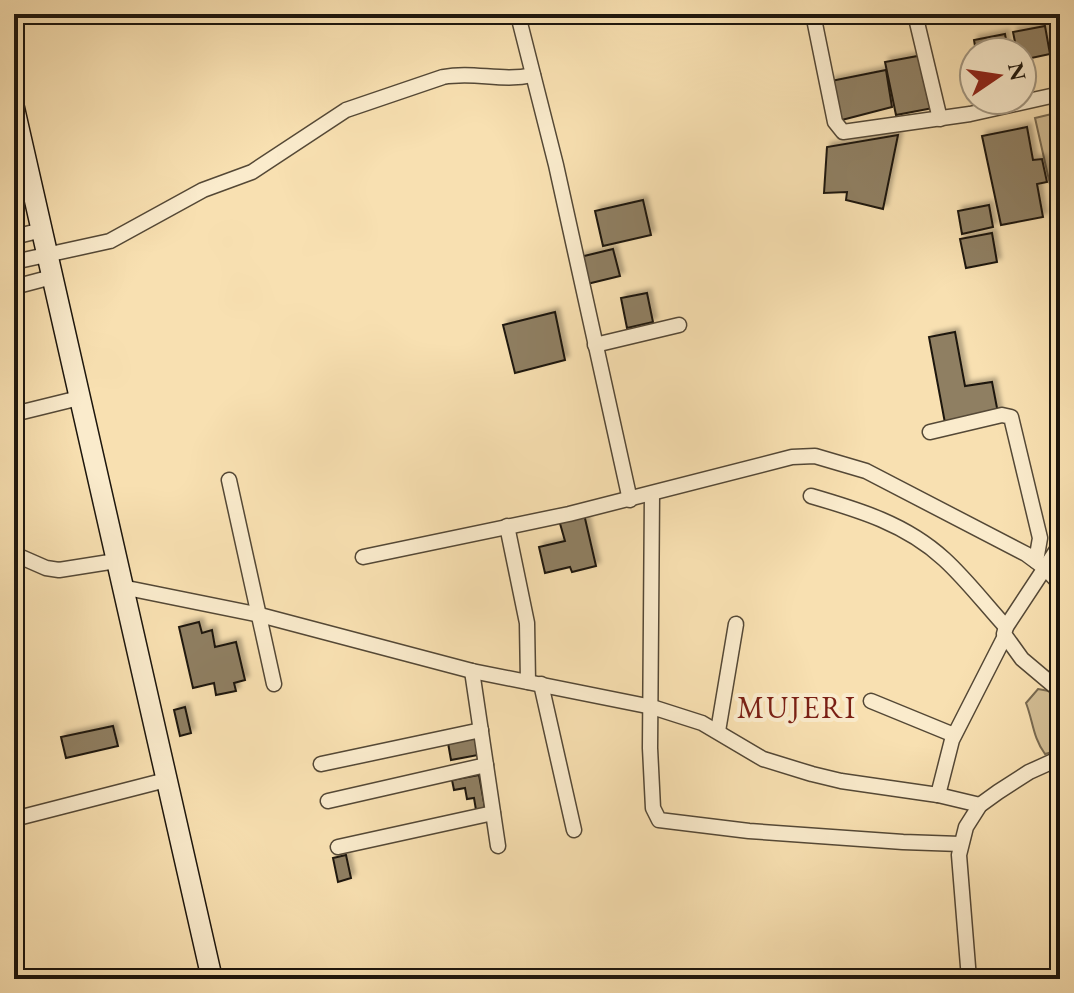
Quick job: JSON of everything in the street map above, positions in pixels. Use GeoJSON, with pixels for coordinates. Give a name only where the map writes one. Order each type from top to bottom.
{"type":"FeatureCollection","features":[{"type":"Feature","properties":{"kind":"street"},"geometry":{"type":"LineString","coordinates":[[522,14],[520,23],[556,165],[630,500]]}},
{"type":"Feature","properties":{"kind":"street"},"geometry":{"type":"LineString","coordinates":[[813,14],[838,130],[849,132],[940,119],[1060,94]]}},
{"type":"Feature","properties":{"kind":"street"},"geometry":{"type":"LineString","coordinates":[[915,14],[940,119]]}},
{"type":"Feature","properties":{"kind":"street"},"geometry":{"type":"LineString","coordinates":[[14,262],[110,241],[203,190],[252,172],[333,118],[357,106],[454,75],[512,80],[533,75]]}},
{"type":"Feature","properties":{"kind":"street"},"geometry":{"type":"LineString","coordinates":[[14,108],[212,979]]}},
{"type":"Feature","properties":{"kind":"street"},"geometry":{"type":"LineString","coordinates":[[14,237],[42,230]]}},
{"type":"Feature","properties":{"kind":"street"},"geometry":{"type":"LineString","coordinates":[[14,287],[52,277]]}},
{"type":"Feature","properties":{"kind":"street"},"geometry":{"type":"LineString","coordinates":[[595,345],[679,325]]}},
{"type":"Feature","properties":{"kind":"street"},"geometry":{"type":"LineString","coordinates":[[14,414],[79,398]]}},
{"type":"Feature","properties":{"kind":"street"},"geometry":{"type":"LineString","coordinates":[[930,432],[1002,415],[1011,417],[1040,538],[1040,564]]}},
{"type":"Feature","properties":{"kind":"street"},"geometry":{"type":"LineString","coordinates":[[363,557],[630,500],[792,457],[815,456],[866,471],[1040,564],[1060,584]]}},
{"type":"Feature","properties":{"kind":"street"},"geometry":{"type":"LineString","coordinates":[[229,480],[274,684]]}},
{"type":"Feature","properties":{"kind":"street"},"geometry":{"type":"LineString","coordinates":[[652,494],[650,748],[653,808],[659,820],[780,833],[960,844]]}},
{"type":"Feature","properties":{"kind":"street"},"geometry":{"type":"LineString","coordinates":[[811,496],[872,515],[928,545],[944,559],[1005,632],[1022,659],[1060,691]]}},
{"type":"Feature","properties":{"kind":"street"},"geometry":{"type":"LineString","coordinates":[[507,526],[527,623],[534,683],[574,830]]}},
{"type":"Feature","properties":{"kind":"street"},"geometry":{"type":"LineString","coordinates":[[938,795],[954,735],[1040,564],[1060,545]]}},
{"type":"Feature","properties":{"kind":"street"},"geometry":{"type":"LineString","coordinates":[[14,554],[46,568],[59,570],[116,561]]}},
{"type":"Feature","properties":{"kind":"street"},"geometry":{"type":"LineString","coordinates":[[122,587],[260,615],[472,671],[652,707],[687,717],[718,731],[763,759],[812,774],[980,805]]}},
{"type":"Feature","properties":{"kind":"street"},"geometry":{"type":"LineString","coordinates":[[718,731],[736,624]]}},
{"type":"Feature","properties":{"kind":"street"},"geometry":{"type":"LineString","coordinates":[[472,671],[498,846]]}},
{"type":"Feature","properties":{"kind":"street"},"geometry":{"type":"LineString","coordinates":[[871,701],[954,735]]}},
{"type":"Feature","properties":{"kind":"street"},"geometry":{"type":"LineString","coordinates":[[321,764],[481,730]]}},
{"type":"Feature","properties":{"kind":"street"},"geometry":{"type":"LineString","coordinates":[[969,979],[960,844],[966,827],[980,805],[1013,781],[1060,758]]}},
{"type":"Feature","properties":{"kind":"street"},"geometry":{"type":"LineString","coordinates":[[328,801],[486,765]]}},
{"type":"Feature","properties":{"kind":"street"},"geometry":{"type":"LineString","coordinates":[[14,819],[166,780]]}},
{"type":"Feature","properties":{"kind":"street"},"geometry":{"type":"LineString","coordinates":[[338,847],[493,813]]}},
{"type":"Feature","properties":{"kind":"shaded area"},"geometry":{"type":"Polygon","coordinates":[[[1060,112],[1060,229],[1035,118],[1060,112]]]}},
{"type":"Feature","properties":{"kind":"shaded area"},"geometry":{"type":"Polygon","coordinates":[[[1038,689],[1060,693],[1060,750],[1045,754],[1026,703],[1038,689]]]}},
{"type":"Feature","properties":{"kind":"building"},"geometry":{"type":"Polygon","coordinates":[[[1045,26],[1050,54],[1038,57],[1038,36],[1014,36],[1013,32],[1045,26]]]}},
{"type":"Feature","properties":{"kind":"building"},"geometry":{"type":"Polygon","coordinates":[[[923,55],[933,108],[896,115],[885,62],[923,55]]]}},
{"type":"Feature","properties":{"kind":"building"},"geometry":{"type":"Polygon","coordinates":[[[886,70],[892,107],[838,121],[831,81],[886,70]]]}},
{"type":"Feature","properties":{"kind":"building"},"geometry":{"type":"Polygon","coordinates":[[[1027,127],[1033,160],[1042,159],[1047,182],[1037,184],[1043,217],[1001,225],[982,136],[1027,127]]]}},
{"type":"Feature","properties":{"kind":"building"},"geometry":{"type":"Polygon","coordinates":[[[898,135],[883,209],[846,200],[847,192],[824,193],[827,147],[898,135]]]}},
{"type":"Feature","properties":{"kind":"building"},"geometry":{"type":"Polygon","coordinates":[[[643,200],[651,235],[603,246],[595,211],[643,200]]]}},
{"type":"Feature","properties":{"kind":"building"},"geometry":{"type":"Polygon","coordinates":[[[989,205],[993,227],[962,234],[958,211],[989,205]]]}},
{"type":"Feature","properties":{"kind":"building"},"geometry":{"type":"Polygon","coordinates":[[[992,233],[997,262],[966,268],[960,239],[992,233]]]}},
{"type":"Feature","properties":{"kind":"building"},"geometry":{"type":"Polygon","coordinates":[[[613,249],[620,276],[587,284],[580,257],[613,249]]]}},
{"type":"Feature","properties":{"kind":"building"},"geometry":{"type":"Polygon","coordinates":[[[647,293],[653,322],[627,328],[621,298],[647,293]]]}},
{"type":"Feature","properties":{"kind":"building"},"geometry":{"type":"Polygon","coordinates":[[[555,312],[565,360],[515,373],[503,325],[555,312]]]}},
{"type":"Feature","properties":{"kind":"building"},"geometry":{"type":"Polygon","coordinates":[[[955,332],[965,386],[992,382],[998,413],[945,423],[929,337],[955,332]]]}},
{"type":"Feature","properties":{"kind":"building"},"geometry":{"type":"Polygon","coordinates":[[[584,514],[596,566],[572,572],[570,567],[545,573],[539,547],[565,541],[559,520],[584,514]]]}},
{"type":"Feature","properties":{"kind":"building"},"geometry":{"type":"Polygon","coordinates":[[[199,622],[202,633],[212,630],[215,647],[236,642],[245,680],[234,683],[236,691],[216,695],[214,683],[193,688],[179,627],[199,622]]]}},
{"type":"Feature","properties":{"kind":"building"},"geometry":{"type":"Polygon","coordinates":[[[185,707],[191,733],[180,736],[174,710],[185,707]]]}},
{"type":"Feature","properties":{"kind":"building"},"geometry":{"type":"Polygon","coordinates":[[[113,726],[118,746],[66,758],[61,737],[113,726]]]}},
{"type":"Feature","properties":{"kind":"building"},"geometry":{"type":"Polygon","coordinates":[[[475,738],[478,755],[451,760],[448,743],[475,738]]]}},
{"type":"Feature","properties":{"kind":"building"},"geometry":{"type":"Polygon","coordinates":[[[479,775],[485,808],[476,810],[474,798],[467,799],[465,788],[454,790],[452,780],[479,775]]]}},
{"type":"Feature","properties":{"kind":"building"},"geometry":{"type":"Polygon","coordinates":[[[346,855],[351,878],[338,882],[333,858],[346,855]]]}},
{"type":"Feature","properties":{"kind":"district","name":"MUJERI"},"geometry":{"type":"Point","coordinates":[797,708]}}]}
